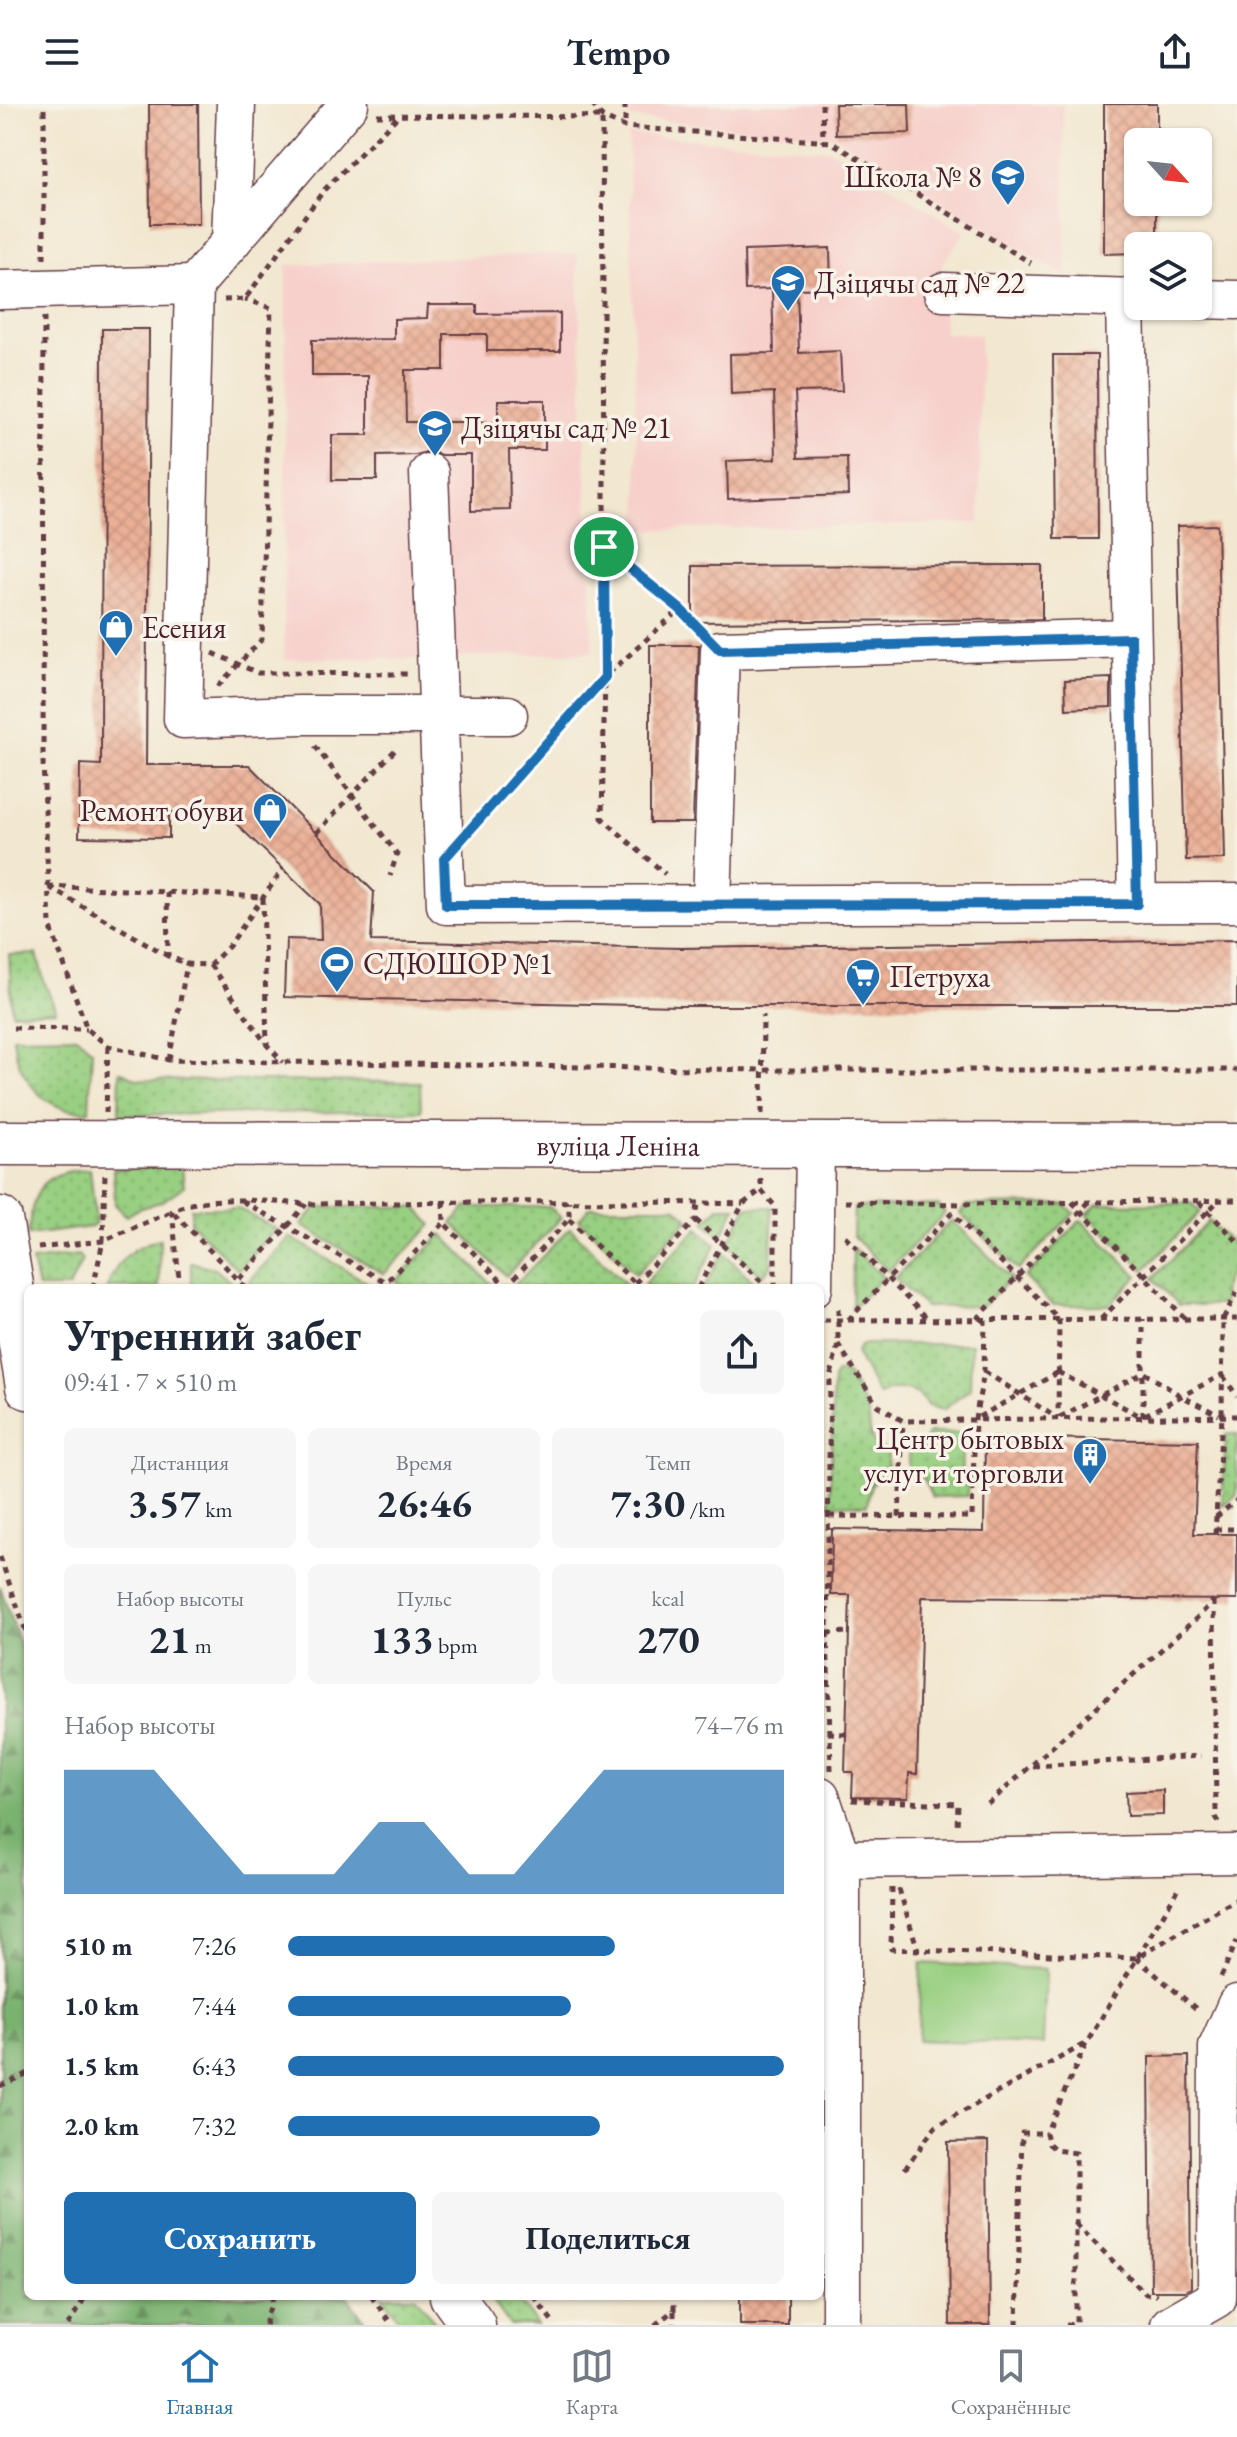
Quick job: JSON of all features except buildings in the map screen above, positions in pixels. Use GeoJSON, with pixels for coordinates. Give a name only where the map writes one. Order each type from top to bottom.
{"type":"FeatureCollection","features":[{"type":"Feature","properties":{"kind":"main road","name":"вуліца Леніна"},"geometry":{"type":"LineString","coordinates":[[0,1143],[1237,1146]]}},
{"type":"Feature","properties":{"kind":"main road"},"geometry":{"type":"LineString","coordinates":[[15,1234],[17,1373]]}},
{"type":"Feature","properties":{"kind":"main road"},"geometry":{"type":"LineString","coordinates":[[455,2300],[473,2325]]}},
{"type":"Feature","properties":{"kind":"lane"},"geometry":{"type":"LineString","coordinates":[[231,242],[236,104]]}},
{"type":"Feature","properties":{"kind":"lane"},"geometry":{"type":"LineString","coordinates":[[344,110],[231,242],[193,293],[183,719],[300,715],[508,715]]}},
{"type":"Feature","properties":{"kind":"lane"},"geometry":{"type":"LineString","coordinates":[[0,290],[193,293]]}},
{"type":"Feature","properties":{"kind":"lane"},"geometry":{"type":"LineString","coordinates":[[943,292],[1124,298]]}},
{"type":"Feature","properties":{"kind":"lane"},"geometry":{"type":"LineString","coordinates":[[1212,299],[1237,300]]}},
{"type":"Feature","properties":{"kind":"lane"},"geometry":{"type":"LineString","coordinates":[[1132,320],[1131,638],[1137,904]]}},
{"type":"Feature","properties":{"kind":"lane"},"geometry":{"type":"LineString","coordinates":[[429,473],[433,716],[446,905],[1237,903]]}},
{"type":"Feature","properties":{"kind":"lane"},"geometry":{"type":"LineString","coordinates":[[706,905],[720,650],[1131,638]]}},
{"type":"Feature","properties":{"kind":"lane"},"geometry":{"type":"LineString","coordinates":[[815,1145],[826,1300]]}},
{"type":"Feature","properties":{"kind":"lane"},"geometry":{"type":"LineString","coordinates":[[834,1789],[841,1859],[841,2325]]}},
{"type":"Feature","properties":{"kind":"lane"},"geometry":{"type":"LineString","coordinates":[[841,1859],[1234,1843]]}},
{"type":"Feature","properties":{"kind":"lane"},"geometry":{"type":"LineString","coordinates":[[1165,2310],[1217,2298],[1218,2047],[1221,2010]]}},
{"type":"Feature","properties":{"kind":"path"},"geometry":{"type":"LineString","coordinates":[[44,104],[43,761],[48,886],[50,925],[87,1029],[108,1046],[169,1060],[762,1070],[1237,1070]]}},
{"type":"Feature","properties":{"kind":"path"},"geometry":{"type":"LineString","coordinates":[[592,104],[602,117],[605,677],[602,818],[706,905]]}},
{"type":"Feature","properties":{"kind":"path"},"geometry":{"type":"LineString","coordinates":[[625,104],[625,127]]}},
{"type":"Feature","properties":{"kind":"path"},"geometry":{"type":"LineString","coordinates":[[822,104],[823,142]]}},
{"type":"Feature","properties":{"kind":"path"},"geometry":{"type":"LineString","coordinates":[[344,110],[400,114],[602,117],[625,127],[831,142],[1033,264]]}},
{"type":"Feature","properties":{"kind":"path"},"geometry":{"type":"LineString","coordinates":[[245,299],[324,190],[400,114]]}},
{"type":"Feature","properties":{"kind":"path"},"geometry":{"type":"LineString","coordinates":[[183,719],[262,639],[271,308],[245,299],[193,293]]}},
{"type":"Feature","properties":{"kind":"path"},"geometry":{"type":"LineString","coordinates":[[604,547],[680,609],[720,650]]}},
{"type":"Feature","properties":{"kind":"path"},"geometry":{"type":"LineString","coordinates":[[444,859],[605,677],[680,609]]}},
{"type":"Feature","properties":{"kind":"path"},"geometry":{"type":"LineString","coordinates":[[184,639],[258,673],[410,674]]}},
{"type":"Feature","properties":{"kind":"path"},"geometry":{"type":"LineString","coordinates":[[316,833],[433,716]]}},
{"type":"Feature","properties":{"kind":"path"},"geometry":{"type":"LineString","coordinates":[[308,736],[397,854],[390,876]]}},
{"type":"Feature","properties":{"kind":"path"},"geometry":{"type":"LineString","coordinates":[[48,886],[168,956],[187,964],[210,965],[229,946],[283,869]]}},
{"type":"Feature","properties":{"kind":"path"},"geometry":{"type":"LineString","coordinates":[[48,886],[263,897]]}},
{"type":"Feature","properties":{"kind":"path"},"geometry":{"type":"LineString","coordinates":[[167,892],[168,956]]}},
{"type":"Feature","properties":{"kind":"path"},"geometry":{"type":"LineString","coordinates":[[263,897],[267,1045]]}},
{"type":"Feature","properties":{"kind":"path"},"geometry":{"type":"LineString","coordinates":[[169,1060],[187,964]]}},
{"type":"Feature","properties":{"kind":"path"},"geometry":{"type":"LineString","coordinates":[[210,965],[267,1045],[283,1062]]}},
{"type":"Feature","properties":{"kind":"path"},"geometry":{"type":"LineString","coordinates":[[762,1118],[763,1015]]}},
{"type":"Feature","properties":{"kind":"path"},"geometry":{"type":"LineString","coordinates":[[13,1028],[87,1029]]}},
{"type":"Feature","properties":{"kind":"path"},"geometry":{"type":"LineString","coordinates":[[106,1116],[108,1046]]}},
{"type":"Feature","properties":{"kind":"path"},"geometry":{"type":"LineString","coordinates":[[94,1284],[103,1241],[105,1169]]}},
{"type":"Feature","properties":{"kind":"path"},"geometry":{"type":"LineString","coordinates":[[700,1284],[743,1204],[761,1190],[775,1206],[775,1284]]}},
{"type":"Feature","properties":{"kind":"path"},"geometry":{"type":"LineString","coordinates":[[15,1234],[103,1241],[187,1203],[241,1200],[306,1204],[569,1201],[743,1204]]}},
{"type":"Feature","properties":{"kind":"path"},"geometry":{"type":"LineString","coordinates":[[241,1200],[389,1284]]}},
{"type":"Feature","properties":{"kind":"path"},"geometry":{"type":"LineString","coordinates":[[842,1202],[962,1204],[1237,1200]]}},
{"type":"Feature","properties":{"kind":"path"},"geometry":{"type":"LineString","coordinates":[[510,1284],[569,1219],[569,1201]]}},
{"type":"Feature","properties":{"kind":"path"},"geometry":{"type":"LineString","coordinates":[[977,1320],[1090,1201]]}},
{"type":"Feature","properties":{"kind":"path"},"geometry":{"type":"LineString","coordinates":[[1198,1201],[1237,1241]]}},
{"type":"Feature","properties":{"kind":"path"},"geometry":{"type":"LineString","coordinates":[[1100,1319],[1218,1201]]}},
{"type":"Feature","properties":{"kind":"path"},"geometry":{"type":"LineString","coordinates":[[443,1202],[444,1223],[502,1284]]}},
{"type":"Feature","properties":{"kind":"path"},"geometry":{"type":"LineString","coordinates":[[1071,1202],[1186,1319]]}},
{"type":"Feature","properties":{"kind":"path"},"geometry":{"type":"LineString","coordinates":[[637,1284],[696,1220],[698,1203]]}},
{"type":"Feature","properties":{"kind":"path"},"geometry":{"type":"LineString","coordinates":[[942,1203],[1059,1319],[1058,1418]]}},
{"type":"Feature","properties":{"kind":"path"},"geometry":{"type":"LineString","coordinates":[[239,1279],[306,1204]]}},
{"type":"Feature","properties":{"kind":"path"},"geometry":{"type":"LineString","coordinates":[[848,1320],[962,1204]]}},
{"type":"Feature","properties":{"kind":"path"},"geometry":{"type":"LineString","coordinates":[[172,1211],[243,1284]]}},
{"type":"Feature","properties":{"kind":"path"},"geometry":{"type":"LineString","coordinates":[[172,1211],[180,1284]]}},
{"type":"Feature","properties":{"kind":"path"},"geometry":{"type":"LineString","coordinates":[[569,1219],[633,1284]]}},
{"type":"Feature","properties":{"kind":"path"},"geometry":{"type":"LineString","coordinates":[[696,1220],[764,1284]]}},
{"type":"Feature","properties":{"kind":"path"},"geometry":{"type":"LineString","coordinates":[[386,1282],[444,1223]]}},
{"type":"Feature","properties":{"kind":"path"},"geometry":{"type":"LineString","coordinates":[[841,1247],[841,1232],[929,1320]]}},
{"type":"Feature","properties":{"kind":"path"},"geometry":{"type":"LineString","coordinates":[[1237,1292],[1223,1319],[1222,1416],[1215,1532],[1237,1529]]}},
{"type":"Feature","properties":{"kind":"path"},"geometry":{"type":"LineString","coordinates":[[826,1300],[838,1320],[838,1344],[830,1380],[827,1633],[828,1733],[834,1789],[958,1804],[959,1822],[955,1833]]}},
{"type":"Feature","properties":{"kind":"path"},"geometry":{"type":"LineString","coordinates":[[826,1300],[838,1320]]}},
{"type":"Feature","properties":{"kind":"path"},"geometry":{"type":"LineString","coordinates":[[1143,1319],[1143,1417]]}},
{"type":"Feature","properties":{"kind":"path"},"geometry":{"type":"LineString","coordinates":[[838,1320],[1237,1319]]}},
{"type":"Feature","properties":{"kind":"path"},"geometry":{"type":"LineString","coordinates":[[829,1516],[972,1517],[975,1419],[984,1372],[985,1320]]}},
{"type":"Feature","properties":{"kind":"path"},"geometry":{"type":"LineString","coordinates":[[838,1344],[877,1405],[903,1421],[1237,1416]]}},
{"type":"Feature","properties":{"kind":"path"},"geometry":{"type":"LineString","coordinates":[[984,1372],[1058,1418]]}},
{"type":"Feature","properties":{"kind":"path"},"geometry":{"type":"LineString","coordinates":[[975,1419],[1058,1372]]}},
{"type":"Feature","properties":{"kind":"path"},"geometry":{"type":"LineString","coordinates":[[1058,1372],[1143,1417]]}},
{"type":"Feature","properties":{"kind":"path"},"geometry":{"type":"LineString","coordinates":[[1058,1418],[1144,1372]]}},
{"type":"Feature","properties":{"kind":"path"},"geometry":{"type":"LineString","coordinates":[[1144,1372],[1181,1396],[1222,1416]]}},
{"type":"Feature","properties":{"kind":"path"},"geometry":{"type":"LineString","coordinates":[[1222,1375],[1237,1396]]}},
{"type":"Feature","properties":{"kind":"path"},"geometry":{"type":"LineString","coordinates":[[1143,1417],[1222,1375]]}},
{"type":"Feature","properties":{"kind":"path"},"geometry":{"type":"LineString","coordinates":[[899,1517],[903,1421]]}},
{"type":"Feature","properties":{"kind":"path"},"geometry":{"type":"LineString","coordinates":[[1216,1517],[1237,1500]]}},
{"type":"Feature","properties":{"kind":"path"},"geometry":{"type":"LineString","coordinates":[[0,1557],[24,1626]]}},
{"type":"Feature","properties":{"kind":"path"},"geometry":{"type":"LineString","coordinates":[[988,1804],[1214,1600],[1216,1817],[1234,1843]]}},
{"type":"Feature","properties":{"kind":"path"},"geometry":{"type":"LineString","coordinates":[[827,1633],[849,1632]]}},
{"type":"Feature","properties":{"kind":"path"},"geometry":{"type":"LineString","coordinates":[[828,1733],[846,1734]]}},
{"type":"Feature","properties":{"kind":"path"},"geometry":{"type":"LineString","coordinates":[[1032,1766],[1201,1756]]}},
{"type":"Feature","properties":{"kind":"path"},"geometry":{"type":"LineString","coordinates":[[1066,2325],[1076,2323],[1076,2153],[1056,2150],[1049,2144],[1046,2133],[1086,2044],[1180,1885]]}},
{"type":"Feature","properties":{"kind":"path"},"geometry":{"type":"LineString","coordinates":[[918,1950],[896,1888],[891,1949],[918,1950],[1136,1958],[1221,2010]]}},
{"type":"Feature","properties":{"kind":"path"},"geometry":{"type":"LineString","coordinates":[[1136,1958],[1237,1899]]}},
{"type":"Feature","properties":{"kind":"path"},"geometry":{"type":"LineString","coordinates":[[905,2169],[935,2127],[1086,2044]]}},
{"type":"Feature","properties":{"kind":"path"},"geometry":{"type":"LineString","coordinates":[[0,2086],[24,2075]]}},
{"type":"Feature","properties":{"kind":"path"},"geometry":{"type":"LineString","coordinates":[[1017,2325],[1022,2133],[1046,2133]]}},
{"type":"Feature","properties":{"kind":"path"},"geometry":{"type":"LineString","coordinates":[[1076,2224],[1165,2310]]}},
{"type":"Feature","properties":{"kind":"path"},"geometry":{"type":"LineString","coordinates":[[68,2325],[84,2300]]}},
{"type":"Feature","properties":{"kind":"path"},"geometry":{"type":"LineString","coordinates":[[265,2325],[272,2300]]}},
{"type":"Feature","properties":{"kind":"path"},"geometry":{"type":"LineString","coordinates":[[374,2300],[392,2325]]}},
{"type":"Feature","properties":{"kind":"path"},"geometry":{"type":"LineString","coordinates":[[537,2300],[555,2325]]}},
{"type":"Feature","properties":{"kind":"path"},"geometry":{"type":"LineString","coordinates":[[674,2300],[674,2325]]}},
{"type":"Feature","properties":{"kind":"path"},"geometry":{"type":"LineString","coordinates":[[655,2325],[674,2310]]}},
{"type":"Feature","properties":{"kind":"shaded area","name":"Школа № 8"},"geometry":{"type":"Polygon","coordinates":[[[629,104],[1063,104],[1067,277],[836,137],[630,118],[629,104]]]}},
{"type":"Feature","properties":{"kind":"shaded area","name":"Дзіцячы сад № 22"},"geometry":{"type":"Polygon","coordinates":[[[628,134],[831,150],[965,232],[942,264],[944,333],[980,335],[980,523],[639,530],[628,134]]]}},
{"type":"Feature","properties":{"kind":"shaded area","name":"Дзіцячы сад № 21"},"geometry":{"type":"Polygon","coordinates":[[[577,253],[593,652],[437,658],[284,659],[286,265],[577,253]]]}},
{"type":"Feature","properties":{"kind":"green space"},"geometry":{"type":"Polygon","coordinates":[[[37,954],[56,1011],[12,1013],[9,955],[37,954]]]}},
{"type":"Feature","properties":{"kind":"green space"},"geometry":{"type":"Polygon","coordinates":[[[76,1036],[92,1050],[89,1111],[59,1106],[36,1090],[20,1066],[13,1037],[76,1036]]]}},
{"type":"Feature","properties":{"kind":"green space"},"geometry":{"type":"Polygon","coordinates":[[[120,1071],[146,1080],[420,1082],[421,1111],[119,1115],[120,1071]]]}},
{"type":"Feature","properties":{"kind":"green space"},"geometry":{"type":"Polygon","coordinates":[[[182,1167],[184,1186],[163,1201],[126,1216],[115,1204],[113,1169],[182,1167]]]}},
{"type":"Feature","properties":{"kind":"green space"},"geometry":{"type":"Polygon","coordinates":[[[90,1169],[96,1223],[92,1227],[28,1235],[33,1205],[42,1186],[60,1174],[90,1169]]]}},
{"type":"Feature","properties":{"kind":"green space"},"geometry":{"type":"Polygon","coordinates":[[[1191,1203],[1200,1212],[1144,1270],[1087,1214],[1097,1204],[1191,1203]]]}},
{"type":"Feature","properties":{"kind":"green space"},"geometry":{"type":"Polygon","coordinates":[[[1065,1204],[1074,1213],[1018,1270],[960,1213],[966,1205],[1065,1204]]]}},
{"type":"Feature","properties":{"kind":"green space"},"geometry":{"type":"Polygon","coordinates":[[[938,1205],[945,1213],[888,1271],[853,1236],[854,1207],[938,1205]]]}},
{"type":"Feature","properties":{"kind":"green space"},"geometry":{"type":"Polygon","coordinates":[[[317,1207],[416,1207],[432,1225],[384,1274],[301,1225],[317,1207]]]}},
{"type":"Feature","properties":{"kind":"green space"},"geometry":{"type":"Polygon","coordinates":[[[467,1207],[550,1207],[561,1218],[506,1276],[452,1223],[467,1207]]]}},
{"type":"Feature","properties":{"kind":"green space"},"geometry":{"type":"Polygon","coordinates":[[[590,1207],[676,1207],[689,1219],[636,1274],[579,1219],[590,1207]]]}},
{"type":"Feature","properties":{"kind":"green space"},"geometry":{"type":"Polygon","coordinates":[[[719,1207],[736,1207],[721,1237],[705,1222],[719,1207]]]}},
{"type":"Feature","properties":{"kind":"green space"},"geometry":{"type":"Polygon","coordinates":[[[747,1207],[772,1207],[771,1266],[762,1276],[728,1244],[747,1207]]]}},
{"type":"Feature","properties":{"kind":"green space"},"geometry":{"type":"Polygon","coordinates":[[[191,1208],[238,1208],[276,1229],[238,1270],[191,1223],[191,1208]]]}},
{"type":"Feature","properties":{"kind":"green space"},"geometry":{"type":"Polygon","coordinates":[[[952,1220],[1011,1278],[983,1306],[925,1307],[895,1278],[952,1220]]]}},
{"type":"Feature","properties":{"kind":"green space"},"geometry":{"type":"Polygon","coordinates":[[[1081,1220],[1138,1276],[1109,1305],[1052,1305],[1025,1277],[1081,1220]]]}},
{"type":"Feature","properties":{"kind":"green space"},"geometry":{"type":"Polygon","coordinates":[[[1209,1221],[1237,1249],[1237,1259],[1224,1284],[1223,1305],[1179,1305],[1153,1278],[1209,1221]]]}},
{"type":"Feature","properties":{"kind":"green space"},"geometry":{"type":"Polygon","coordinates":[[[570,1228],[626,1284],[516,1284],[570,1228]]]}},
{"type":"Feature","properties":{"kind":"green space"},"geometry":{"type":"Polygon","coordinates":[[[698,1228],[716,1245],[695,1284],[644,1284],[698,1228]]]}},
{"type":"Feature","properties":{"kind":"green space"},"geometry":{"type":"Polygon","coordinates":[[[442,1234],[491,1284],[401,1284],[396,1281],[442,1234]]]}},
{"type":"Feature","properties":{"kind":"green space"},"geometry":{"type":"Polygon","coordinates":[[[290,1237],[370,1284],[252,1284],[249,1281],[290,1237]]]}},
{"type":"Feature","properties":{"kind":"green space"},"geometry":{"type":"Polygon","coordinates":[[[160,1239],[159,1284],[109,1284],[120,1262],[141,1246],[160,1239]]]}},
{"type":"Feature","properties":{"kind":"green space"},"geometry":{"type":"Polygon","coordinates":[[[853,1248],[883,1277],[852,1308],[853,1248]]]}},
{"type":"Feature","properties":{"kind":"green space"},"geometry":{"type":"Polygon","coordinates":[[[723,1252],[756,1284],[706,1284],[723,1252]]]}},
{"type":"Feature","properties":{"kind":"green space"},"geometry":{"type":"Polygon","coordinates":[[[78,1255],[82,1260],[71,1284],[37,1284],[32,1261],[78,1255]]]}},
{"type":"Feature","properties":{"kind":"green space"},"geometry":{"type":"Polygon","coordinates":[[[191,1262],[215,1269],[233,1284],[191,1284],[191,1262]]]}},
{"type":"Feature","properties":{"kind":"green space"},"geometry":{"type":"Polygon","coordinates":[[[971,1344],[970,1389],[943,1410],[928,1406],[918,1394],[907,1390],[890,1390],[879,1396],[856,1353],[860,1346],[971,1344]]]}},
{"type":"Feature","properties":{"kind":"green space"},"geometry":{"type":"Polygon","coordinates":[[[842,1372],[848,1375],[864,1405],[871,1437],[888,1452],[887,1471],[871,1484],[867,1505],[830,1504],[833,1378],[842,1372]]]}},
{"type":"Feature","properties":{"kind":"green space"},"geometry":{"type":"Polygon","coordinates":[[[929,1433],[969,1433],[969,1446],[962,1447],[961,1484],[968,1484],[968,1496],[932,1497],[924,1479],[908,1469],[909,1452],[921,1445],[929,1433]]]}},
{"type":"Feature","properties":{"kind":"green space"},"geometry":{"type":"Polygon","coordinates":[[[1226,1434],[1237,1434],[1237,1495],[1222,1506],[1226,1434]]]}},
{"type":"Feature","properties":{"kind":"green space"},"geometry":{"type":"Polygon","coordinates":[[[0,1586],[24,1658],[24,2300],[350,2300],[368,2325],[0,2325],[0,1586]]]}},
{"type":"Feature","properties":{"kind":"green space"},"geometry":{"type":"Polygon","coordinates":[[[921,1963],[1046,1969],[1043,2045],[918,2040],[921,1963]]]}},
{"type":"Feature","properties":{"kind":"green space"},"geometry":{"type":"Polygon","coordinates":[[[385,2300],[418,2300],[437,2325],[403,2325],[385,2300]]]}},
{"type":"Feature","properties":{"kind":"green space"},"geometry":{"type":"Polygon","coordinates":[[[492,2300],[519,2300],[537,2325],[510,2325],[492,2300]]]}},
{"type":"Feature","properties":{"kind":"place","name":"Школа № 8"},"geometry":{"type":"Point","coordinates":[1008,207]}},
{"type":"Feature","properties":{"kind":"place","name":"Дзіцячы сад № 22"},"geometry":{"type":"Point","coordinates":[788,313]}},
{"type":"Feature","properties":{"kind":"place","name":"Дзіцячы сад № 21"},"geometry":{"type":"Point","coordinates":[435,458]}},
{"type":"Feature","properties":{"kind":"place","name":"Есения"},"geometry":{"type":"Point","coordinates":[116,658]}},
{"type":"Feature","properties":{"kind":"place","name":"Ремонт обуви"},"geometry":{"type":"Point","coordinates":[270,841]}},
{"type":"Feature","properties":{"kind":"place","name":"СДЮШОР №1"},"geometry":{"type":"Point","coordinates":[337,994]}},
{"type":"Feature","properties":{"kind":"place","name":"Петруха"},"geometry":{"type":"Point","coordinates":[863,1007]}},
{"type":"Feature","properties":{"kind":"place","name":"Центр бытовых услуг и торговли"},"geometry":{"type":"Point","coordinates":[1090,1486]}},
{"type":"Feature","properties":{"kind":"route"},"geometry":{"type":"LineString","coordinates":[[604,547],[680,609],[720,650],[1131,638],[1137,904],[446,905],[444,859],[605,677],[604,547]]}}]}
